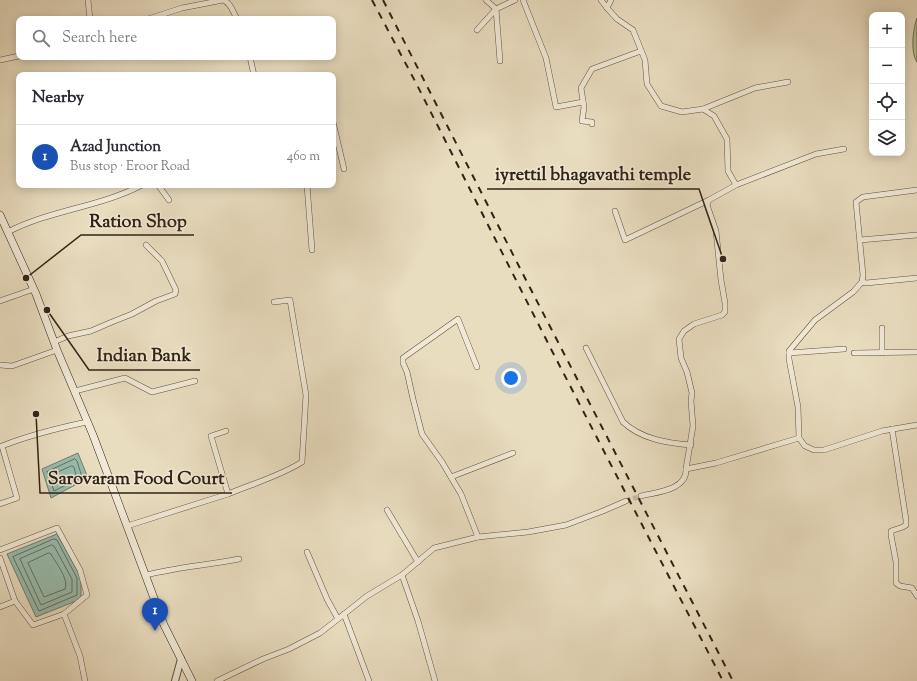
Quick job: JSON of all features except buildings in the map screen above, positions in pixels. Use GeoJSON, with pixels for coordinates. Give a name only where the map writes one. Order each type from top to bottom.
{"type":"FeatureCollection","features":[{"type":"Feature","properties":{"kind":"main road"},"geometry":{"type":"LineString","coordinates":[[0,215],[34,289],[57,350],[75,391],[146,574],[164,625],[192,681]]}},
{"type":"Feature","properties":{"kind":"street"},"geometry":{"type":"LineString","coordinates":[[88,0],[90,16]]}},
{"type":"Feature","properties":{"kind":"street"},"geometry":{"type":"LineString","coordinates":[[157,16],[182,8],[223,0],[227,2],[235,16]]}},
{"type":"Feature","properties":{"kind":"street"},"geometry":{"type":"LineString","coordinates":[[486,0],[496,9],[500,61]]}},
{"type":"Feature","properties":{"kind":"street"},"geometry":{"type":"LineString","coordinates":[[476,30],[496,9],[515,0]]}},
{"type":"Feature","properties":{"kind":"street"},"geometry":{"type":"LineString","coordinates":[[523,0],[546,58],[556,107],[583,102]]}},
{"type":"Feature","properties":{"kind":"street"},"geometry":{"type":"LineString","coordinates":[[601,0],[617,19],[633,30],[645,60],[647,84],[661,106],[682,112],[703,109],[755,88],[788,82]]}},
{"type":"Feature","properties":{"kind":"street"},"geometry":{"type":"LineString","coordinates":[[607,8],[611,0]]}},
{"type":"Feature","properties":{"kind":"street"},"geometry":{"type":"LineString","coordinates":[[592,124],[592,122],[582,121],[583,102],[581,88],[592,69],[641,51]]}},
{"type":"Feature","properties":{"kind":"street"},"geometry":{"type":"LineString","coordinates":[[0,60],[16,57]]}},
{"type":"Feature","properties":{"kind":"street"},"geometry":{"type":"LineString","coordinates":[[251,60],[253,72]]}},
{"type":"Feature","properties":{"kind":"street"},"geometry":{"type":"LineString","coordinates":[[703,109],[714,116],[727,139],[728,171],[736,185]]}},
{"type":"Feature","properties":{"kind":"street"},"geometry":{"type":"LineString","coordinates":[[336,135],[344,169]]}},
{"type":"Feature","properties":{"kind":"street"},"geometry":{"type":"LineString","coordinates":[[615,211],[625,240],[709,200],[736,185],[816,154],[844,149]]}},
{"type":"Feature","properties":{"kind":"street"},"geometry":{"type":"LineString","coordinates":[[8,232],[48,216],[87,205],[134,188]]}},
{"type":"Feature","properties":{"kind":"street"},"geometry":{"type":"LineString","coordinates":[[160,188],[169,200]]}},
{"type":"Feature","properties":{"kind":"street"},"geometry":{"type":"LineString","coordinates":[[307,188],[312,250]]}},
{"type":"Feature","properties":{"kind":"street"},"geometry":{"type":"LineString","coordinates":[[917,190],[863,197],[858,199],[856,202],[863,275],[862,282],[853,292],[815,320],[789,351],[789,359],[798,407],[799,438],[805,446],[814,450],[824,450],[875,433],[917,425]]}},
{"type":"Feature","properties":{"kind":"street"},"geometry":{"type":"LineString","coordinates":[[641,496],[672,488],[684,479],[693,426],[691,401],[692,393],[689,379],[681,358],[679,338],[684,331],[694,324],[722,315],[725,312],[716,231],[707,205],[709,200]]}},
{"type":"Feature","properties":{"kind":"street"},"geometry":{"type":"LineString","coordinates":[[860,240],[917,235]]}},
{"type":"Feature","properties":{"kind":"street"},"geometry":{"type":"LineString","coordinates":[[54,342],[68,336],[91,331],[132,314],[156,301],[175,294],[176,290],[164,264],[146,245]]}},
{"type":"Feature","properties":{"kind":"street"},"geometry":{"type":"LineString","coordinates":[[862,282],[866,284],[917,278]]}},
{"type":"Feature","properties":{"kind":"street"},"geometry":{"type":"LineString","coordinates":[[0,301],[34,289]]}},
{"type":"Feature","properties":{"kind":"street"},"geometry":{"type":"LineString","coordinates":[[127,526],[228,494],[287,471],[302,462],[306,395],[293,315],[290,300],[274,302]]}},
{"type":"Feature","properties":{"kind":"street"},"geometry":{"type":"LineString","coordinates":[[477,367],[458,319],[403,358],[403,364],[407,372],[412,399],[422,434],[428,440],[461,494],[478,537]]}},
{"type":"Feature","properties":{"kind":"street"},"geometry":{"type":"LineString","coordinates":[[882,328],[882,353]]}},
{"type":"Feature","properties":{"kind":"street"},"geometry":{"type":"LineString","coordinates":[[586,348],[623,422],[627,426],[649,438],[690,445]]}},
{"type":"Feature","properties":{"kind":"street"},"geometry":{"type":"LineString","coordinates":[[789,353],[844,349]]}},
{"type":"Feature","properties":{"kind":"street"},"geometry":{"type":"LineString","coordinates":[[0,365],[12,366],[57,350]]}},
{"type":"Feature","properties":{"kind":"street"},"geometry":{"type":"LineString","coordinates":[[854,353],[917,352]]}},
{"type":"Feature","properties":{"kind":"street"},"geometry":{"type":"LineString","coordinates":[[75,391],[125,378],[152,392],[194,381]]}},
{"type":"Feature","properties":{"kind":"street"},"geometry":{"type":"LineString","coordinates":[[0,504],[17,498],[2,446],[45,431],[87,422]]}},
{"type":"Feature","properties":{"kind":"street"},"geometry":{"type":"LineString","coordinates":[[892,429],[906,520],[906,525],[891,531],[896,562],[896,583],[900,586],[912,588],[917,596]]}},
{"type":"Feature","properties":{"kind":"street"},"geometry":{"type":"LineString","coordinates":[[226,431],[211,436],[228,494]]}},
{"type":"Feature","properties":{"kind":"street"},"geometry":{"type":"LineString","coordinates":[[686,468],[716,463],[799,438]]}},
{"type":"Feature","properties":{"kind":"street"},"geometry":{"type":"LineString","coordinates":[[451,477],[513,453]]}},
{"type":"Feature","properties":{"kind":"street"},"geometry":{"type":"LineString","coordinates":[[217,681],[263,659],[289,649],[320,633],[367,596],[402,575],[434,548],[478,537],[528,532],[566,525],[626,501]]}},
{"type":"Feature","properties":{"kind":"street"},"geometry":{"type":"LineString","coordinates":[[388,510],[418,562]]}},
{"type":"Feature","properties":{"kind":"street"},"geometry":{"type":"LineString","coordinates":[[0,550],[57,528],[80,570],[88,595],[64,614],[33,625],[15,601],[0,558]]}},
{"type":"Feature","properties":{"kind":"street"},"geometry":{"type":"LineString","coordinates":[[307,552],[327,599],[338,619]]}},
{"type":"Feature","properties":{"kind":"street"},"geometry":{"type":"LineString","coordinates":[[146,574],[173,568],[204,566],[240,559]]}},
{"type":"Feature","properties":{"kind":"street"},"geometry":{"type":"LineString","coordinates":[[402,575],[418,621],[435,681]]}},
{"type":"Feature","properties":{"kind":"street"},"geometry":{"type":"LineString","coordinates":[[0,607],[15,601]]}},
{"type":"Feature","properties":{"kind":"street"},"geometry":{"type":"LineString","coordinates":[[64,614],[80,656],[85,681]]}},
{"type":"Feature","properties":{"kind":"street"},"geometry":{"type":"LineString","coordinates":[[344,614],[369,681]]}},
{"type":"Feature","properties":{"kind":"street"},"geometry":{"type":"LineString","coordinates":[[175,681],[181,659]]}},
{"type":"Feature","properties":{"kind":"shaded area"},"geometry":{"type":"Polygon","coordinates":[[[917,18],[917,62],[913,53],[913,34],[917,18]]]}},
{"type":"Feature","properties":{"kind":"water"},"geometry":{"type":"Polygon","coordinates":[[[78,453],[88,478],[51,498],[42,469],[78,453]]]}},
{"type":"Feature","properties":{"kind":"water"},"geometry":{"type":"Polygon","coordinates":[[[57,534],[81,577],[81,599],[36,617],[7,554],[57,534]]]}},
{"type":"Feature","properties":{"kind":"tunnel"},"geometry":{"type":"LineString","coordinates":[[626,501],[641,496]]}},
{"type":"Feature","properties":{"kind":"railway"},"geometry":{"type":"LineString","coordinates":[[372,0],[723,681]]}},
{"type":"Feature","properties":{"kind":"railway"},"geometry":{"type":"LineString","coordinates":[[383,0],[733,681]]}},
{"type":"Feature","properties":{"kind":"place","name":"iyrettil bhagavathi temple"},"geometry":{"type":"Point","coordinates":[723,259]}},
{"type":"Feature","properties":{"kind":"place","name":"Ration Shop"},"geometry":{"type":"Point","coordinates":[26,278]}},
{"type":"Feature","properties":{"kind":"place","name":"Indian Bank"},"geometry":{"type":"Point","coordinates":[47,310]}},
{"type":"Feature","properties":{"kind":"place","name":"Sarovaram Food Court"},"geometry":{"type":"Point","coordinates":[36,414]}},
{"type":"Feature","properties":{"kind":"place","name":"Azad Junction"},"geometry":{"type":"Point","coordinates":[155,631]}}]}
